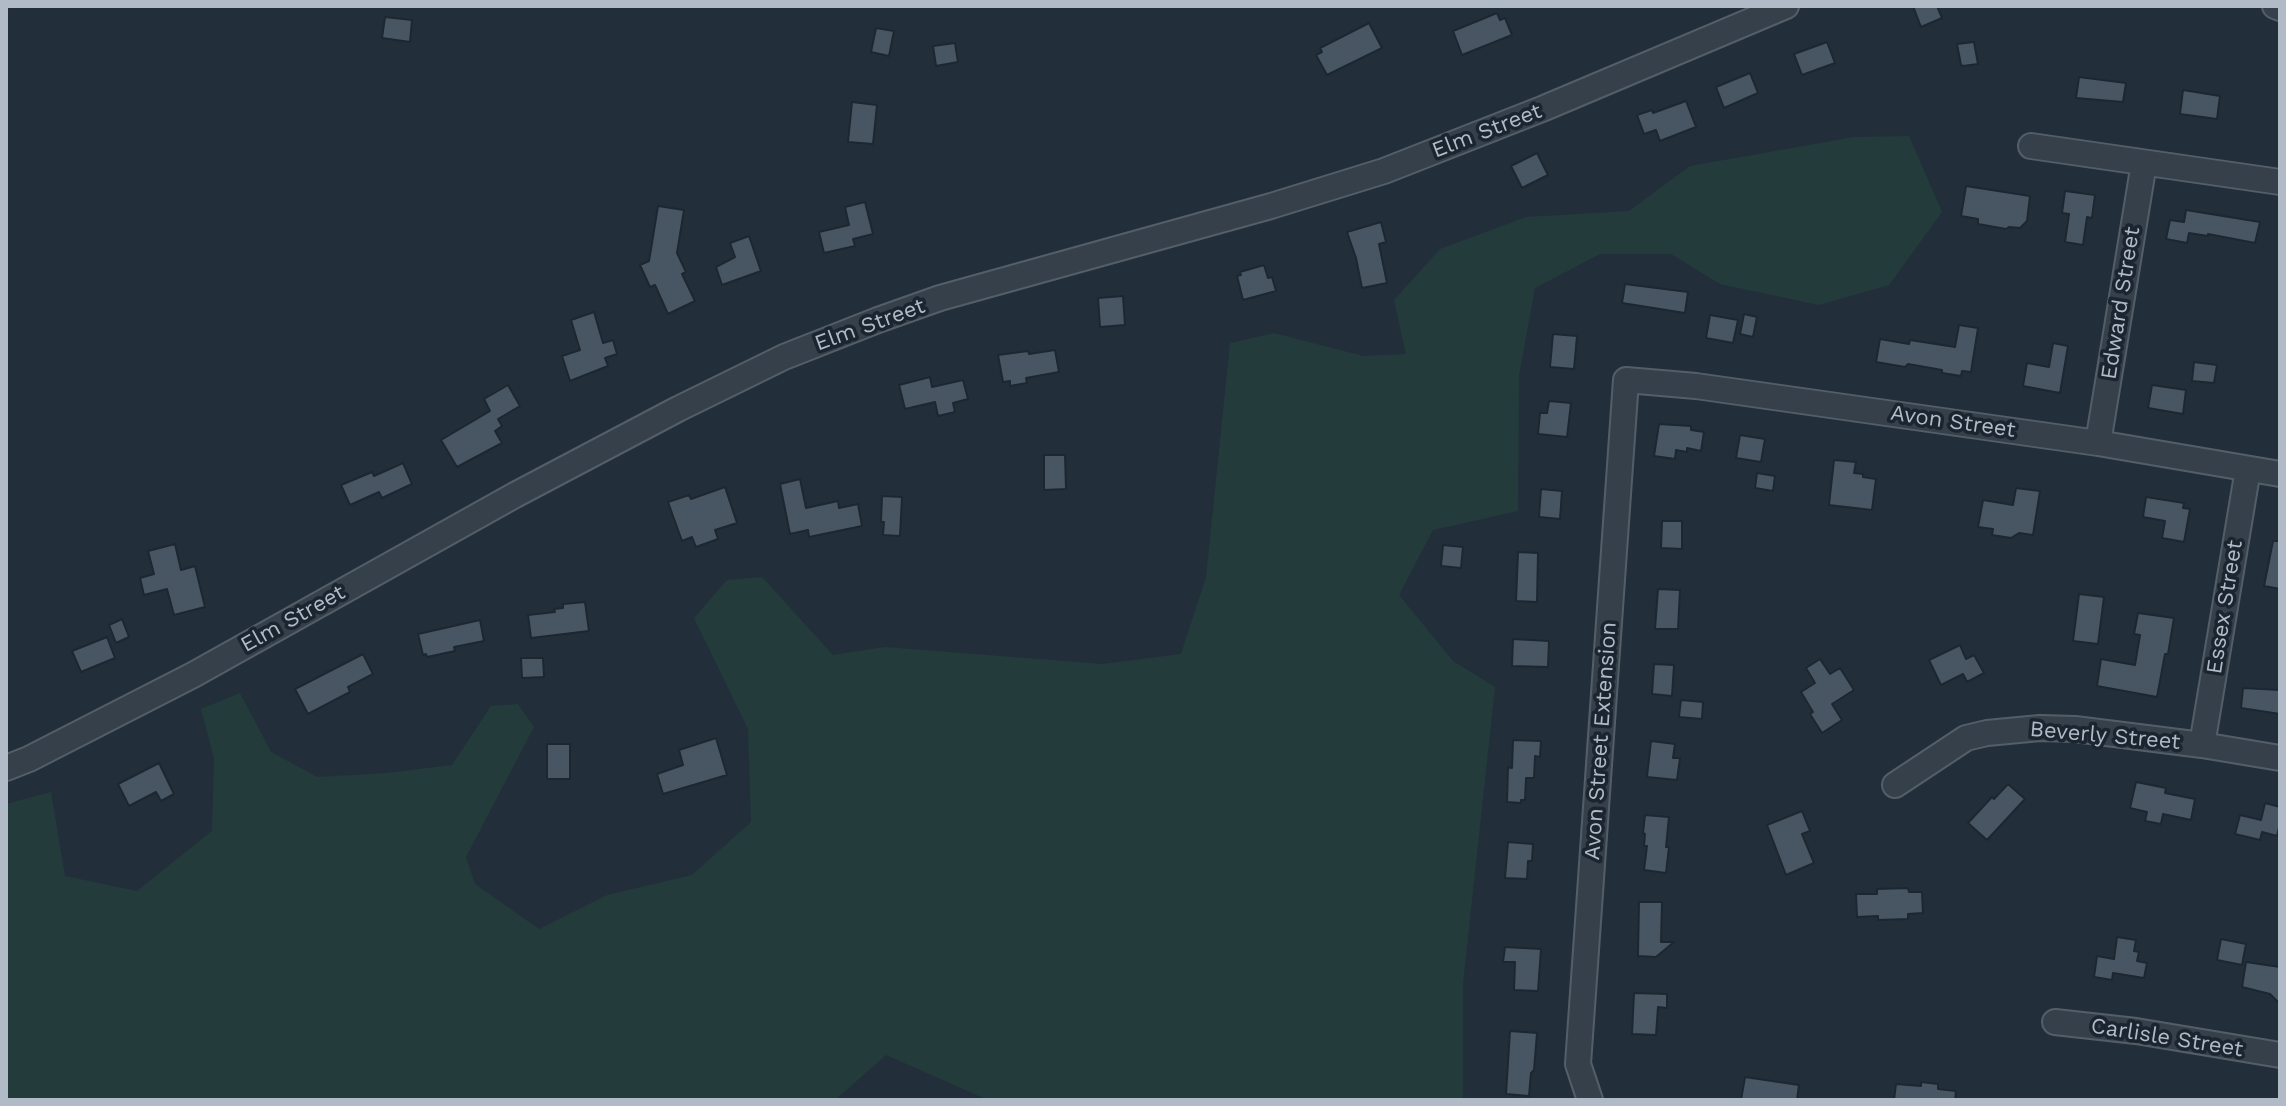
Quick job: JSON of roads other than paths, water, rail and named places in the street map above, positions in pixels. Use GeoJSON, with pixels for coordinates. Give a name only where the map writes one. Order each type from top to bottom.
{"type":"FeatureCollection","features":[{"type":"Feature","properties":{"kind":"street","name":"Elm Street"},"geometry":{"type":"LineString","coordinates":[[6,768],[193,675],[515,495],[784,357],[940,298],[1271,206],[1384,171],[1542,109],[1786,6]]}},
{"type":"Feature","properties":{"kind":"street"},"geometry":{"type":"LineString","coordinates":[[2031,146],[2280,182]]}},
{"type":"Feature","properties":{"kind":"street","name":"Edward Street"},"geometry":{"type":"LineString","coordinates":[[2098,443],[2144,163]]}},
{"type":"Feature","properties":{"kind":"street","name":"Avon Street"},"geometry":{"type":"LineString","coordinates":[[1626,380],[1696,386],[2098,443],[2280,474]]}},
{"type":"Feature","properties":{"kind":"street","name":"Avon Street Extension"},"geometry":{"type":"LineString","coordinates":[[1590,1100],[1578,1064],[1626,380]]}},
{"type":"Feature","properties":{"kind":"street","name":"Essex Street"},"geometry":{"type":"LineString","coordinates":[[2202,745],[2248,469]]}},
{"type":"Feature","properties":{"kind":"street","name":"Beverly Street"},"geometry":{"type":"LineString","coordinates":[[1895,785],[1966,738],[2040,728],[2075,729],[2280,758]]}},
{"type":"Feature","properties":{"kind":"street","name":"Carlisle Street"},"geometry":{"type":"LineString","coordinates":[[2055,1022],[2136,1031],[2280,1055]]}}]}
